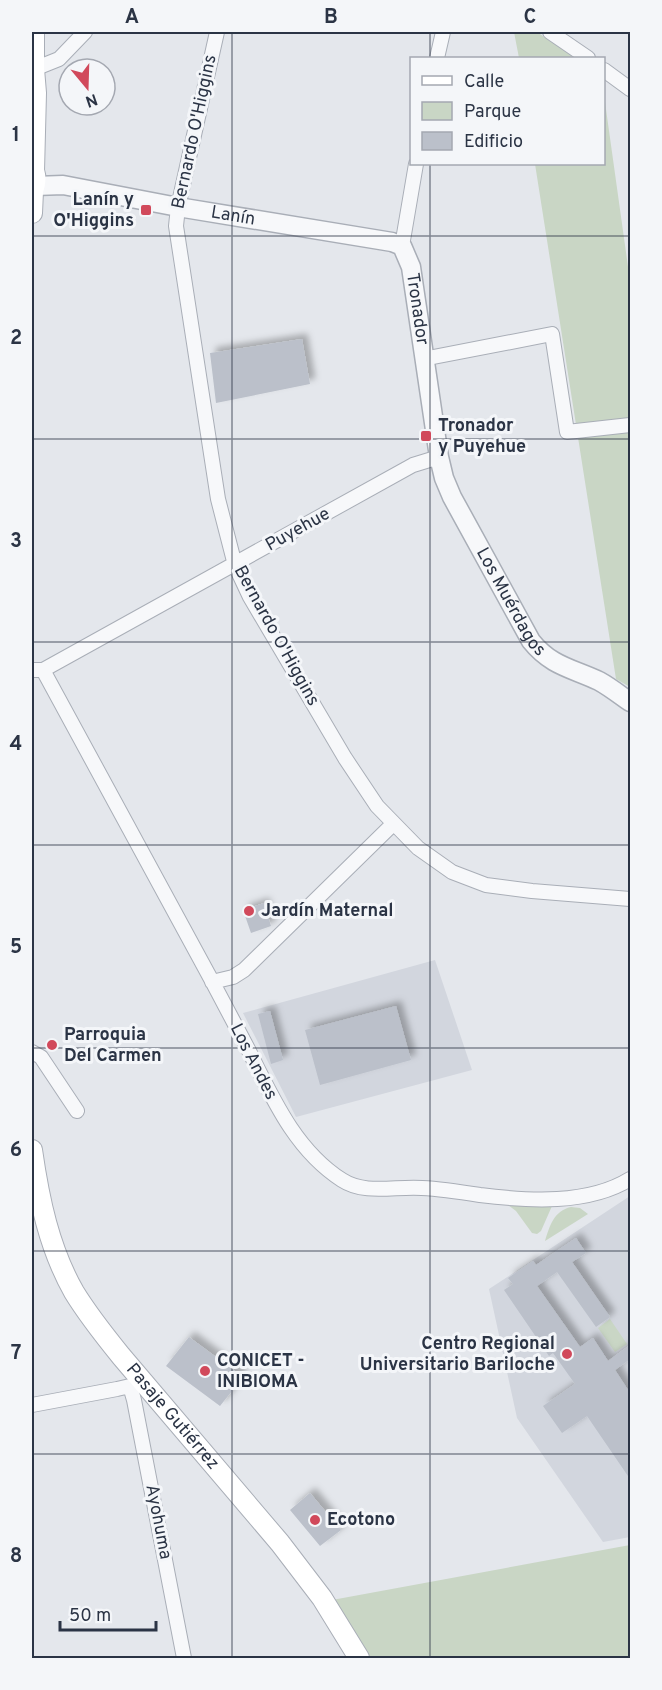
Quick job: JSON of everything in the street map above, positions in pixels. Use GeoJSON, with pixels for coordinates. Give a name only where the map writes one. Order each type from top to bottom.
{"type":"FeatureCollection","features":[{"type":"Feature","properties":{"kind":"main road"},"geometry":{"type":"LineString","coordinates":[[32,213],[36,93],[33,72],[34,32]]}},
{"type":"Feature","properties":{"kind":"main road","name":"Pasaje Gutiérrez"},"geometry":{"type":"LineString","coordinates":[[32,1150],[45,1222],[74,1291],[135,1383],[280,1543],[322,1598],[359,1659]]}},
{"type":"Feature","properties":{"kind":"street"},"geometry":{"type":"LineString","coordinates":[[33,72],[60,59],[85,32]]}},
{"type":"Feature","properties":{"kind":"street","name":"Bernardo O'Higgins"},"geometry":{"type":"LineString","coordinates":[[217,32],[178,207],[176,226],[218,499],[235,565],[250,597],[376,806],[418,848],[452,872],[486,885],[630,899]]}},
{"type":"Feature","properties":{"kind":"street"},"geometry":{"type":"LineString","coordinates":[[437,57],[443,32]]}},
{"type":"Feature","properties":{"kind":"street"},"geometry":{"type":"LineString","coordinates":[[550,32],[587,57]]}},
{"type":"Feature","properties":{"kind":"street"},"geometry":{"type":"LineString","coordinates":[[605,71],[630,89]]}},
{"type":"Feature","properties":{"kind":"street","name":"Tronador"},"geometry":{"type":"LineString","coordinates":[[416,165],[402,246],[411,267],[439,457]]}},
{"type":"Feature","properties":{"kind":"street","name":"Lanín"},"geometry":{"type":"LineString","coordinates":[[33,180],[53,179],[63,185],[178,207],[392,242],[402,246]]}},
{"type":"Feature","properties":{"kind":"street"},"geometry":{"type":"LineString","coordinates":[[423,359],[552,334],[567,432],[630,424]]}},
{"type":"Feature","properties":{"kind":"street","name":"Puyehue"},"geometry":{"type":"LineString","coordinates":[[37,670],[235,565],[413,465],[439,457]]}},
{"type":"Feature","properties":{"kind":"street","name":"Los Muérdagos"},"geometry":{"type":"LineString","coordinates":[[439,457],[452,497],[531,641],[548,659],[600,682],[630,702]]}},
{"type":"Feature","properties":{"kind":"street","name":"Los Andes"},"geometry":{"type":"LineString","coordinates":[[37,670],[212,982],[288,1127],[341,1180],[354,1187],[370,1189],[421,1188],[513,1199],[559,1200],[600,1192],[630,1179]]}},
{"type":"Feature","properties":{"kind":"street"},"geometry":{"type":"LineString","coordinates":[[212,982],[233,977],[244,970],[393,824]]}},
{"type":"Feature","properties":{"kind":"street"},"geometry":{"type":"LineString","coordinates":[[32,1052],[41,1057],[77,1112]]}},
{"type":"Feature","properties":{"kind":"street"},"geometry":{"type":"LineString","coordinates":[[32,1405],[135,1383]]}},
{"type":"Feature","properties":{"kind":"street","name":"Ayohuma"},"geometry":{"type":"LineString","coordinates":[[135,1383],[134,1400],[184,1659]]}},
{"type":"Feature","properties":{"kind":"shaded area"},"geometry":{"type":"Polygon","coordinates":[[[435,960],[472,1070],[296,1117],[243,1013],[435,960]]]}},
{"type":"Feature","properties":{"kind":"shaded area","name":"Centro Regional Universitario Bariloche"},"geometry":{"type":"Polygon","coordinates":[[[630,1196],[630,1537],[603,1542],[517,1418],[489,1289],[630,1196]]]}},
{"type":"Feature","properties":{"kind":"green space"},"geometry":{"type":"Polygon","coordinates":[[[514,32],[537,32],[574,57],[519,57],[514,32]]]}},
{"type":"Feature","properties":{"kind":"green space"},"geometry":{"type":"Polygon","coordinates":[[[605,102],[630,281],[630,687],[616,679],[535,165],[605,165],[605,102]]]}},
{"type":"Feature","properties":{"kind":"green space"},"geometry":{"type":"Polygon","coordinates":[[[504,1202],[552,1206],[541,1231],[537,1234],[532,1233],[516,1211],[504,1202]]]}},
{"type":"Feature","properties":{"kind":"green space"},"geometry":{"type":"Polygon","coordinates":[[[571,1207],[580,1208],[588,1214],[545,1241],[557,1215],[571,1207]]]}},
{"type":"Feature","properties":{"kind":"green space"},"geometry":{"type":"Polygon","coordinates":[[[610,1319],[627,1344],[615,1352],[598,1328],[610,1319]]]}},
{"type":"Feature","properties":{"kind":"green space"},"geometry":{"type":"Polygon","coordinates":[[[630,1545],[630,1658],[371,1658],[332,1600],[630,1545]]]}},
{"type":"Feature","properties":{"kind":"building"},"geometry":{"type":"Polygon","coordinates":[[[302,339],[310,384],[216,403],[210,353],[302,339]]]}},
{"type":"Feature","properties":{"kind":"building"},"geometry":{"type":"Polygon","coordinates":[[[264,903],[271,926],[251,933],[243,910],[264,903]]]}},
{"type":"Feature","properties":{"kind":"building"},"geometry":{"type":"Polygon","coordinates":[[[396,1006],[411,1060],[320,1085],[305,1030],[396,1006]]]}},
{"type":"Feature","properties":{"kind":"building"},"geometry":{"type":"Polygon","coordinates":[[[270,1011],[283,1060],[271,1064],[258,1014],[270,1011]]]}},
{"type":"Feature","properties":{"kind":"building"},"geometry":{"type":"Polygon","coordinates":[[[576,1238],[586,1253],[572,1262],[610,1317],[596,1327],[557,1272],[537,1286],[580,1347],[593,1338],[608,1361],[630,1345],[630,1359],[615,1370],[630,1393],[630,1479],[587,1416],[562,1433],[543,1406],[575,1384],[553,1353],[549,1356],[504,1290],[513,1284],[508,1278],[533,1261],[536,1265],[576,1238]]]}},
{"type":"Feature","properties":{"kind":"building","name":"CONICET - INIBIOMA"},"geometry":{"type":"Polygon","coordinates":[[[189,1337],[243,1377],[220,1406],[166,1366],[189,1337]]]}},
{"type":"Feature","properties":{"kind":"building","name":"Ecotono"},"geometry":{"type":"Polygon","coordinates":[[[310,1493],[341,1530],[320,1546],[290,1510],[310,1493]]]}},
{"type":"Feature","properties":{"kind":"place","name":"Lanín y O'Higgins"},"geometry":{"type":"Point","coordinates":[146,210]}},
{"type":"Feature","properties":{"kind":"place","name":"Tronador y Puyehue"},"geometry":{"type":"Point","coordinates":[426,436]}},
{"type":"Feature","properties":{"kind":"place","name":"Jardín Maternal"},"geometry":{"type":"Point","coordinates":[249,911]}},
{"type":"Feature","properties":{"kind":"place","name":"Parroquia Del Carmen"},"geometry":{"type":"Point","coordinates":[52,1045]}},
{"type":"Feature","properties":{"kind":"place","name":"Centro Regional Universitario Bariloche"},"geometry":{"type":"Point","coordinates":[567,1354]}},
{"type":"Feature","properties":{"kind":"place","name":"CONICET - INIBIOMA"},"geometry":{"type":"Point","coordinates":[205,1371]}},
{"type":"Feature","properties":{"kind":"place","name":"Ecotono"},"geometry":{"type":"Point","coordinates":[315,1520]}}]}
